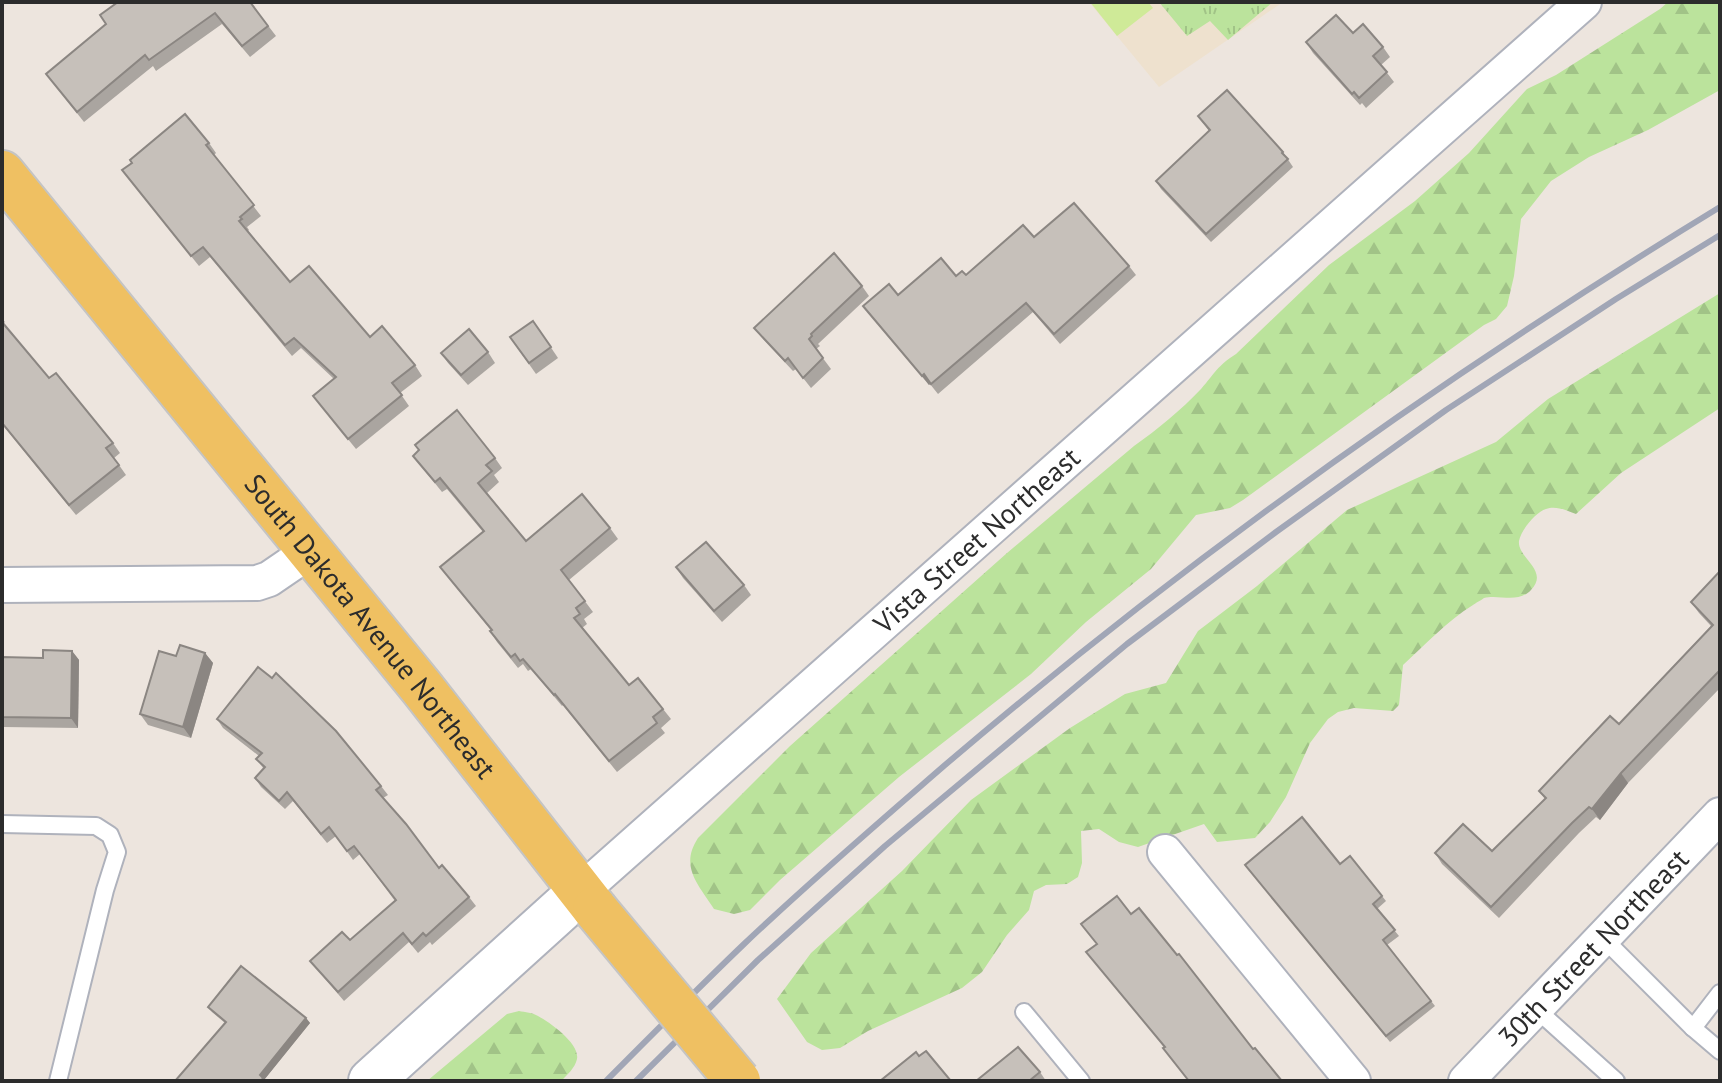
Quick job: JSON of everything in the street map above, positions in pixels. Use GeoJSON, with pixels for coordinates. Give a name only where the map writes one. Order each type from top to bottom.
{"type":"FeatureCollection","features":[{"type":"Feature","properties":{"kind":"main road","name":"South Dakota Avenue Northeast"},"geometry":{"type":"LineString","coordinates":[[2,173],[422,688],[587,901],[738,1081]]}},
{"type":"Feature","properties":{"kind":"street","name":"Vista Street Northeast"},"geometry":{"type":"LineString","coordinates":[[371,1081],[587,901],[1584,2]]}},
{"type":"Feature","properties":{"kind":"street"},"geometry":{"type":"LineString","coordinates":[[2,585],[257,583],[269,579],[310,551]]}},
{"type":"Feature","properties":{"kind":"street","name":"30th Street Northeast"},"geometry":{"type":"LineString","coordinates":[[1466,1081],[1720,815]]}},
{"type":"Feature","properties":{"kind":"street"},"geometry":{"type":"LineString","coordinates":[[1165,852],[1353,1081]]}},
{"type":"Feature","properties":{"kind":"lane"},"geometry":{"type":"LineString","coordinates":[[2,824],[96,826],[110,835],[117,852],[58,1081]]}},
{"type":"Feature","properties":{"kind":"lane"},"geometry":{"type":"LineString","coordinates":[[1603,938],[1720,1051]]}},
{"type":"Feature","properties":{"kind":"lane"},"geometry":{"type":"LineString","coordinates":[[1693,1028],[1720,993]]}},
{"type":"Feature","properties":{"kind":"lane"},"geometry":{"type":"LineString","coordinates":[[1536,1009],[1616,1081]]}},
{"type":"Feature","properties":{"kind":"lane"},"geometry":{"type":"LineString","coordinates":[[1024,1012],[1081,1081]]}},
{"type":"Feature","properties":{"kind":"shaded area"},"geometry":{"type":"Polygon","coordinates":[[[1089,2],[1283,2],[1159,87],[1089,2]]]}},
{"type":"Feature","properties":{"kind":"green space"},"geometry":{"type":"Polygon","coordinates":[[[1090,2],[1148,2],[1153,8],[1117,36],[1090,2]]]}},
{"type":"Feature","properties":{"kind":"green space"},"geometry":{"type":"Polygon","coordinates":[[[1159,2],[1273,2],[1228,40],[1210,21],[1187,36],[1159,2]]]}},
{"type":"Feature","properties":{"kind":"green space"},"geometry":{"type":"Polygon","coordinates":[[[1668,2],[1720,2],[1720,90],[1648,130],[1589,157],[1551,181],[1521,219],[1507,306],[1496,319],[1243,500],[1230,508],[1196,515],[1151,569],[1086,622],[1031,674],[899,777],[780,880],[750,910],[734,914],[714,909],[693,875],[690,858],[693,848],[698,838],[790,746],[1007,553],[1177,412],[1220,366],[1329,265],[1415,201],[1469,153],[1527,89],[1556,75],[1668,2]]]}},
{"type":"Feature","properties":{"kind":"green space"},"geometry":{"type":"Polygon","coordinates":[[[1720,293],[1720,408],[1621,473],[1576,514],[1550,508],[1534,518],[1519,541],[1537,576],[1531,590],[1520,597],[1484,598],[1445,625],[1403,665],[1399,705],[1393,711],[1354,708],[1338,712],[1328,719],[1310,743],[1286,797],[1255,838],[1217,842],[1204,824],[1138,847],[1119,842],[1099,829],[1081,831],[1082,863],[1078,877],[1067,884],[1046,885],[1034,891],[1029,910],[1007,935],[982,972],[962,988],[868,1031],[840,1048],[822,1050],[807,1042],[777,999],[811,953],[902,871],[971,800],[1070,728],[1125,694],[1166,683],[1198,631],[1347,510],[1496,442],[1548,399],[1720,293]]]}},
{"type":"Feature","properties":{"kind":"green space"},"geometry":{"type":"Polygon","coordinates":[[[519,1011],[544,1019],[564,1034],[574,1047],[576,1062],[561,1081],[427,1081],[507,1014],[519,1011]]]}},
{"type":"Feature","properties":{"kind":"building"},"geometry":{"type":"Polygon","coordinates":[[[118,2],[250,2],[268,26],[242,46],[215,13],[149,60],[145,55],[77,112],[46,74],[106,24],[100,15],[118,2]]]}},
{"type":"Feature","properties":{"kind":"building"},"geometry":{"type":"Polygon","coordinates":[[[1336,15],[1353,33],[1363,24],[1383,47],[1373,56],[1387,72],[1359,98],[1306,42],[1336,15]]]}},
{"type":"Feature","properties":{"kind":"building"},"geometry":{"type":"Polygon","coordinates":[[[1227,90],[1288,159],[1206,234],[1156,181],[1210,130],[1198,116],[1227,90]]]}},
{"type":"Feature","properties":{"kind":"building"},"geometry":{"type":"Polygon","coordinates":[[[185,114],[254,205],[239,221],[290,282],[309,266],[370,337],[382,326],[415,365],[392,383],[402,395],[348,439],[313,396],[336,377],[294,338],[285,345],[203,247],[191,256],[122,170],[185,114]]]}},
{"type":"Feature","properties":{"kind":"building"},"geometry":{"type":"Polygon","coordinates":[[[1074,203],[1129,266],[1054,334],[1026,303],[931,384],[863,306],[889,284],[898,295],[941,258],[956,276],[962,271],[966,275],[1023,225],[1034,237],[1074,203]]]}},
{"type":"Feature","properties":{"kind":"building"},"geometry":{"type":"Polygon","coordinates":[[[834,253],[862,286],[811,334],[809,339],[823,358],[803,378],[788,358],[785,361],[754,328],[834,253]]]}},
{"type":"Feature","properties":{"kind":"building"},"geometry":{"type":"Polygon","coordinates":[[[533,321],[551,347],[529,363],[510,337],[533,321]]]}},
{"type":"Feature","properties":{"kind":"building"},"geometry":{"type":"Polygon","coordinates":[[[2,322],[49,378],[56,373],[113,443],[106,448],[119,465],[69,505],[2,423],[2,322]]]}},
{"type":"Feature","properties":{"kind":"building"},"geometry":{"type":"Polygon","coordinates":[[[469,329],[488,352],[461,375],[441,353],[469,329]]]}},
{"type":"Feature","properties":{"kind":"building"},"geometry":{"type":"Polygon","coordinates":[[[457,410],[495,458],[486,465],[492,471],[478,483],[526,541],[582,494],[610,528],[561,570],[585,601],[576,608],[580,614],[574,618],[629,685],[638,678],[663,709],[653,717],[657,723],[609,761],[523,659],[520,661],[515,654],[511,657],[440,567],[484,531],[440,478],[435,482],[413,456],[419,450],[415,445],[457,410]]]}},
{"type":"Feature","properties":{"kind":"building"},"geometry":{"type":"Polygon","coordinates":[[[706,542],[744,585],[714,611],[676,567],[706,542]]]}},
{"type":"Feature","properties":{"kind":"building"},"geometry":{"type":"Polygon","coordinates":[[[1720,571],[1720,670],[1621,773],[1592,809],[1589,807],[1572,823],[1491,907],[1435,853],[1463,824],[1492,851],[1546,798],[1539,791],[1610,716],[1619,724],[1713,625],[1691,602],[1720,571]]]}},
{"type":"Feature","properties":{"kind":"building"},"geometry":{"type":"Polygon","coordinates":[[[180,645],[205,653],[183,727],[140,714],[159,651],[176,656],[180,645]]]}},
{"type":"Feature","properties":{"kind":"building"},"geometry":{"type":"Polygon","coordinates":[[[43,650],[72,651],[71,718],[2,717],[2,657],[43,658],[43,650]]]}},
{"type":"Feature","properties":{"kind":"building"},"geometry":{"type":"Polygon","coordinates":[[[258,667],[272,678],[276,673],[336,731],[381,786],[376,790],[439,868],[442,865],[469,897],[426,936],[423,933],[412,944],[403,933],[338,992],[310,961],[342,932],[350,940],[396,900],[354,846],[347,851],[329,827],[321,834],[287,792],[279,801],[255,778],[265,767],[256,759],[262,753],[217,719],[258,667]]]}},
{"type":"Feature","properties":{"kind":"building"},"geometry":{"type":"Polygon","coordinates":[[[1302,817],[1340,864],[1350,856],[1382,896],[1373,904],[1395,930],[1383,940],[1431,1001],[1386,1036],[1245,865],[1302,817]]]}},
{"type":"Feature","properties":{"kind":"building"},"geometry":{"type":"Polygon","coordinates":[[[1117,896],[1131,914],[1139,908],[1282,1081],[1189,1081],[1165,1047],[1086,952],[1097,944],[1081,924],[1117,896]]]}},
{"type":"Feature","properties":{"kind":"building"},"geometry":{"type":"Polygon","coordinates":[[[241,966],[306,1018],[260,1075],[263,1078],[261,1081],[175,1081],[226,1022],[208,1007],[241,966]]]}},
{"type":"Feature","properties":{"kind":"building"},"geometry":{"type":"Polygon","coordinates":[[[1018,1047],[1040,1072],[1029,1081],[976,1081],[1018,1047]]]}},
{"type":"Feature","properties":{"kind":"building"},"geometry":{"type":"Polygon","coordinates":[[[926,1051],[951,1081],[880,1081],[916,1052],[919,1056],[926,1051]]]}},
{"type":"Feature","properties":{"kind":"railway"},"geometry":{"type":"LineString","coordinates":[[606,1081],[725,962],[818,876],[945,765],[1130,614],[1225,541],[1419,402],[1518,335],[1720,207]]}},
{"type":"Feature","properties":{"kind":"railway"},"geometry":{"type":"LineString","coordinates":[[636,1081],[758,960],[885,846],[1127,644],[1446,410],[1720,235]]}}]}
